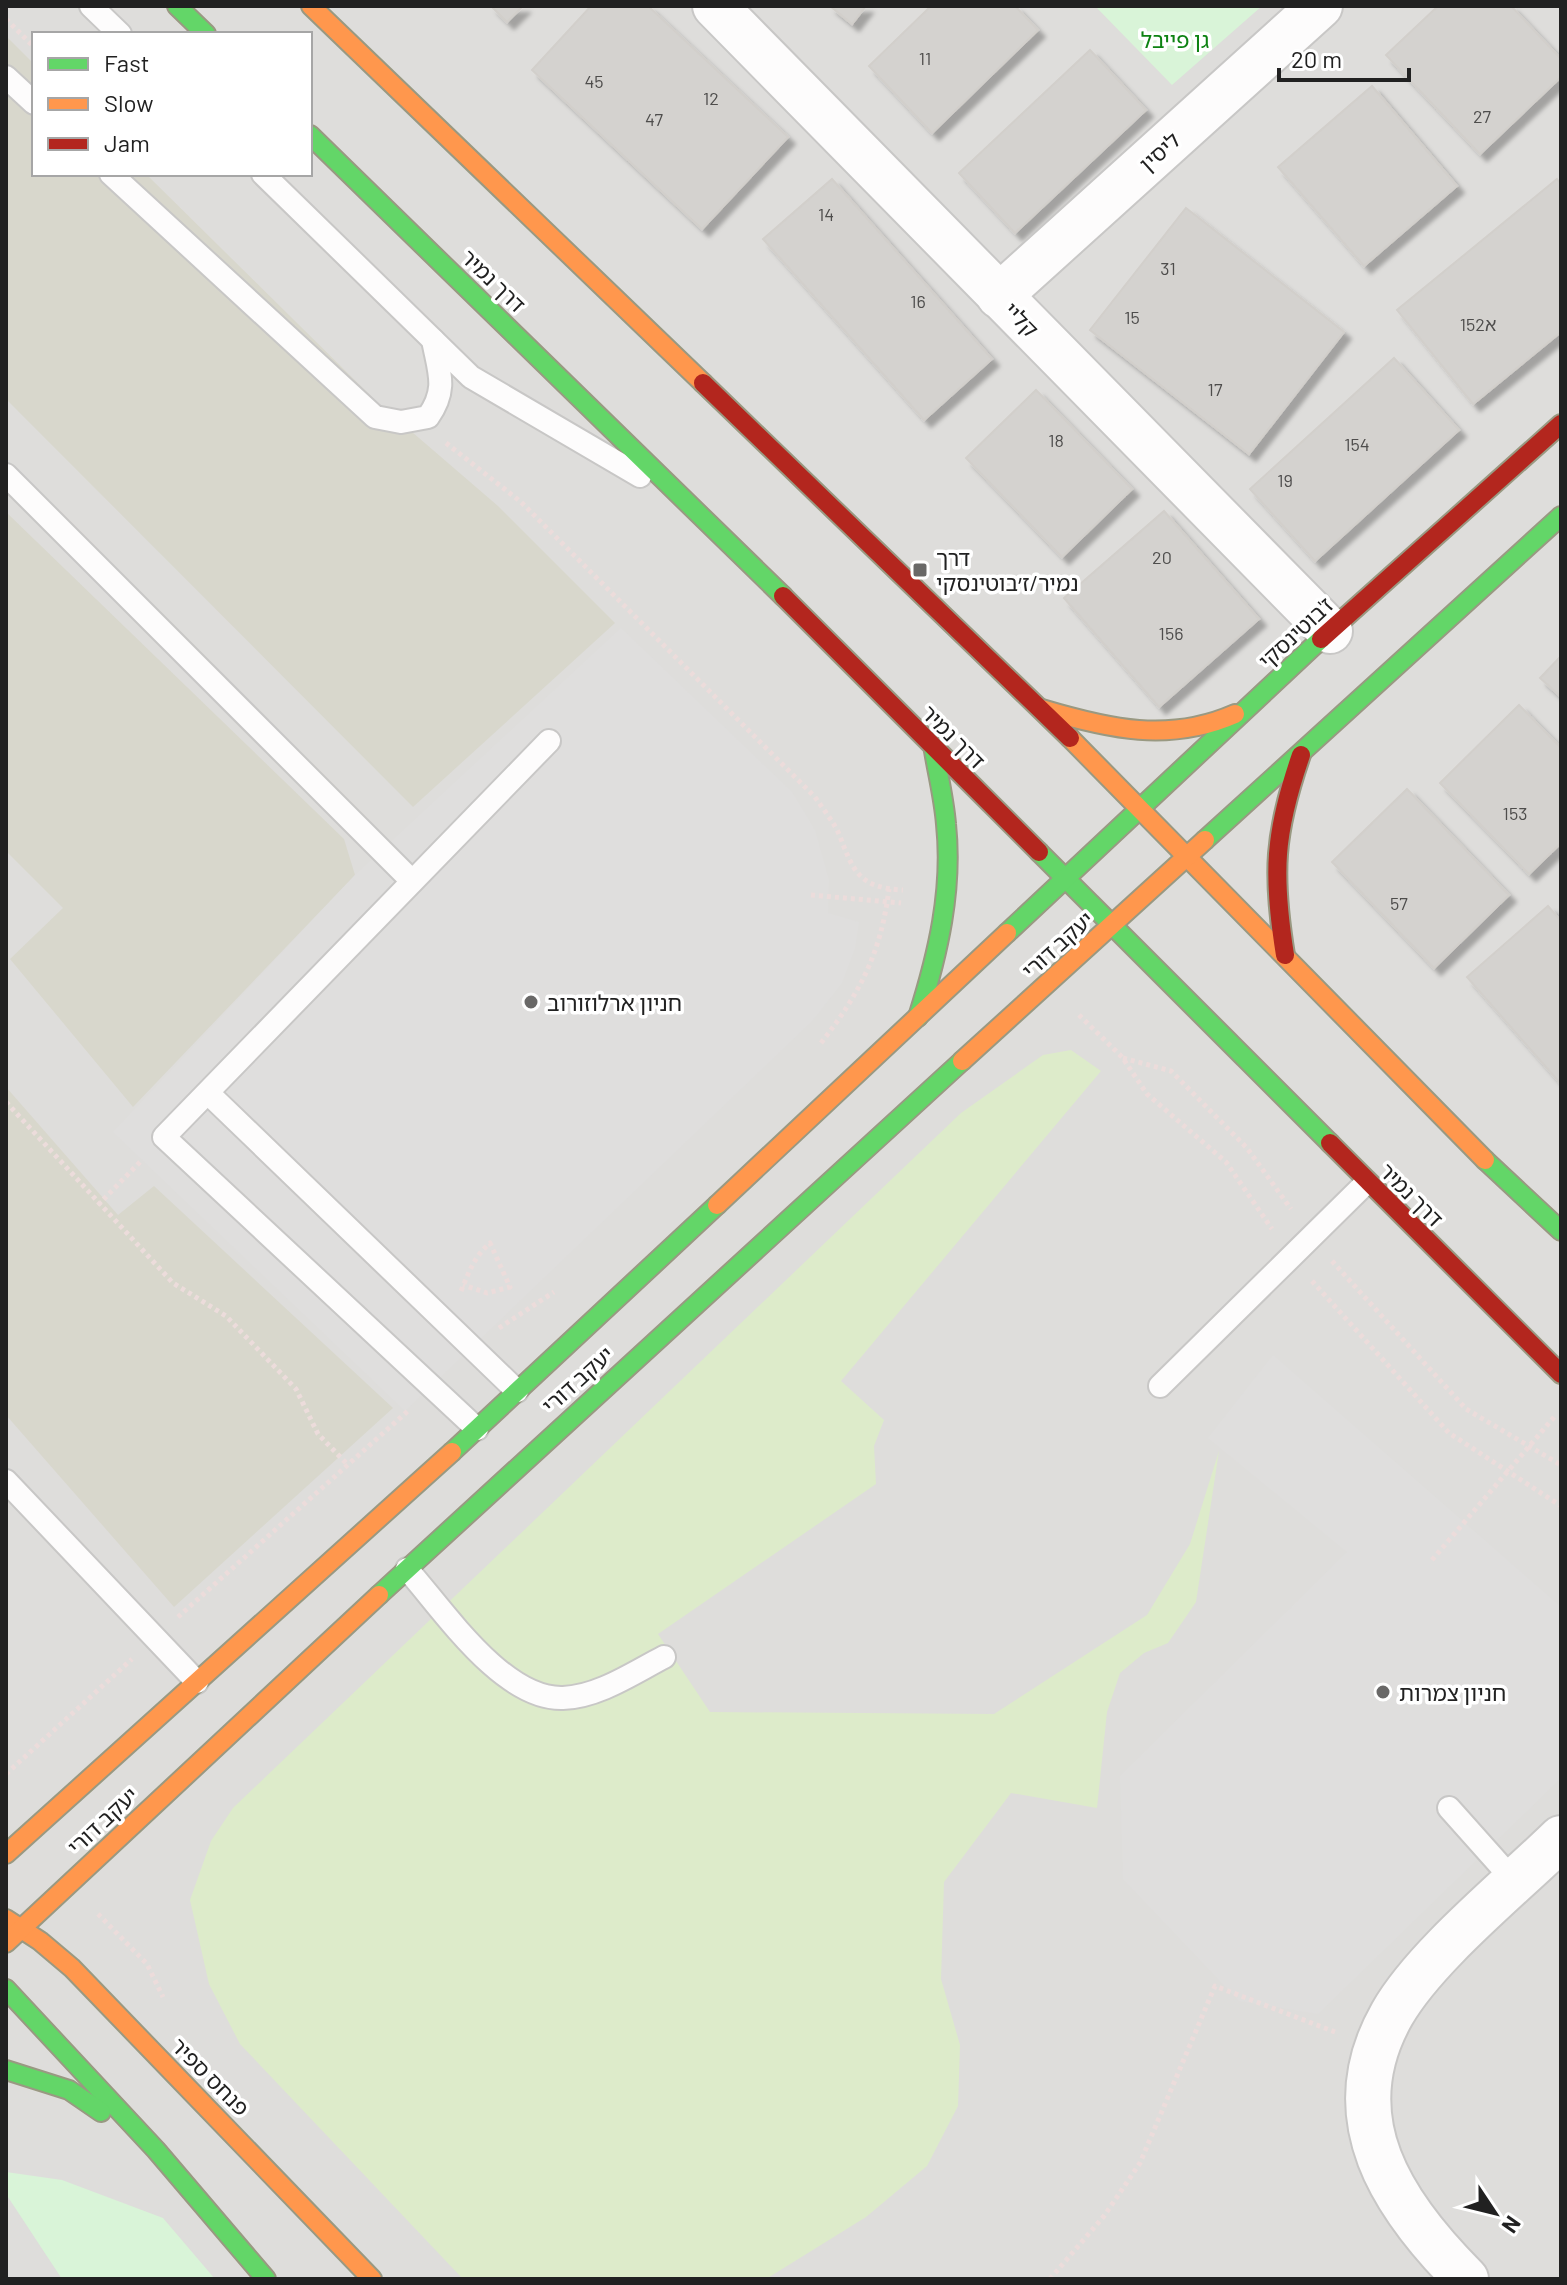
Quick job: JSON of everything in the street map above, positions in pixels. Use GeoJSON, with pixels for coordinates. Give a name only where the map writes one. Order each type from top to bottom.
{"type":"FeatureCollection","features":[{"type":"Feature","properties":{"kind":"street"},"geometry":{"type":"LineString","coordinates":[[177,6],[204,32]]}},
{"type":"Feature","properties":{"kind":"street"},"geometry":{"type":"LineString","coordinates":[[311,6],[1040,708],[1504,1179],[1561,1231]]}},
{"type":"Feature","properties":{"kind":"street","name":"קליי"},"geometry":{"type":"LineString","coordinates":[[715,6],[1330,631]]}},
{"type":"Feature","properties":{"kind":"street","name":"ליסין"},"geometry":{"type":"LineString","coordinates":[[999,296],[1320,6]]}},
{"type":"Feature","properties":{"kind":"street","name":"דרך נמיר"},"geometry":{"type":"LineString","coordinates":[[312,137],[693,506],[934,751],[1561,1374]]}},
{"type":"Feature","properties":{"kind":"street","name":"ז'בוטינסקי"},"geometry":{"type":"LineString","coordinates":[[1067,881],[1330,631],[1561,424]]}},
{"type":"Feature","properties":{"kind":"street"},"geometry":{"type":"LineString","coordinates":[[1187,858],[1561,516]]}},
{"type":"Feature","properties":{"kind":"street"},"geometry":{"type":"LineString","coordinates":[[1040,708],[1102,727],[1159,734],[1199,729],[1251,706]]}},
{"type":"Feature","properties":{"kind":"street"},"geometry":{"type":"LineString","coordinates":[[1285,955],[1272,880],[1272,853],[1282,806],[1304,749]]}},
{"type":"Feature","properties":{"kind":"street"},"geometry":{"type":"LineString","coordinates":[[917,1019],[938,954],[944,902],[947,834],[934,751]]}},
{"type":"Feature","properties":{"kind":"street","name":"יעקב דורי"},"geometry":{"type":"LineString","coordinates":[[6,1943],[14,1923],[407,1569],[528,1444],[1187,858]]}},
{"type":"Feature","properties":{"kind":"street","name":"יעקב דורי"},"geometry":{"type":"LineString","coordinates":[[6,1854],[197,1682],[484,1432],[917,1019],[1067,881]]}},
{"type":"Feature","properties":{"kind":"street"},"geometry":{"type":"LineString","coordinates":[[1466,2279],[1403,2209],[1382,2171],[1371,2114],[1370,2086],[1378,2048],[1392,2014],[1412,1987],[1561,1838]]}},
{"type":"Feature","properties":{"kind":"street","name":"פנחס ספיר"},"geometry":{"type":"LineString","coordinates":[[14,1923],[61,1961],[235,2134],[372,2279]]}},
{"type":"Feature","properties":{"kind":"street"},"geometry":{"type":"LineString","coordinates":[[6,1989],[156,2150],[266,2279]]}},
{"type":"Feature","properties":{"kind":"street"},"geometry":{"type":"LineString","coordinates":[[6,2070],[69,2090],[156,2150]]}},
{"type":"Feature","properties":{"kind":"lane"},"geometry":{"type":"LineString","coordinates":[[91,6],[118,32]]}},
{"type":"Feature","properties":{"kind":"lane"},"geometry":{"type":"LineString","coordinates":[[6,77],[32,101]]}},
{"type":"Feature","properties":{"kind":"lane"},"geometry":{"type":"LineString","coordinates":[[113,176],[375,417],[401,422],[428,417],[440,400],[441,381],[433,340]]}},
{"type":"Feature","properties":{"kind":"lane"},"geometry":{"type":"LineString","coordinates":[[265,176],[471,377],[693,506]]}},
{"type":"Feature","properties":{"kind":"lane"},"geometry":{"type":"LineString","coordinates":[[6,475],[412,881]]}},
{"type":"Feature","properties":{"kind":"lane"},"geometry":{"type":"LineString","coordinates":[[484,1432],[164,1137],[549,741]]}},
{"type":"Feature","properties":{"kind":"lane"},"geometry":{"type":"LineString","coordinates":[[208,1093],[519,1398]]}},
{"type":"Feature","properties":{"kind":"lane"},"geometry":{"type":"LineString","coordinates":[[1160,1386],[1366,1183]]}},
{"type":"Feature","properties":{"kind":"lane"},"geometry":{"type":"LineString","coordinates":[[6,1481],[197,1682]]}},
{"type":"Feature","properties":{"kind":"lane"},"geometry":{"type":"LineString","coordinates":[[407,1569],[489,1661],[511,1682],[540,1696],[564,1699],[598,1691],[664,1657]]}},
{"type":"Feature","properties":{"kind":"lane"},"geometry":{"type":"LineString","coordinates":[[1449,1808],[1515,1882]]}},
{"type":"Feature","properties":{"kind":"path"},"geometry":{"type":"LineString","coordinates":[[6,19],[32,45]]}},
{"type":"Feature","properties":{"kind":"path"},"geometry":{"type":"LineString","coordinates":[[416,420],[521,502],[815,797],[838,832],[846,860],[862,879],[889,889]]}},
{"type":"Feature","properties":{"kind":"path"},"geometry":{"type":"LineString","coordinates":[[811,895],[864,902],[944,902]]}},
{"type":"Feature","properties":{"kind":"path"},"geometry":{"type":"LineString","coordinates":[[1086,1022],[1122,1057],[1147,1094],[1226,1162],[1291,1256],[1449,1433],[1561,1506]]}},
{"type":"Feature","properties":{"kind":"path"},"geometry":{"type":"LineString","coordinates":[[6,1102],[173,1283],[226,1316],[296,1389],[318,1434],[348,1465]]}},
{"type":"Feature","properties":{"kind":"path"},"geometry":{"type":"LineString","coordinates":[[98,1205],[164,1137]]}},
{"type":"Feature","properties":{"kind":"path"},"geometry":{"type":"LineString","coordinates":[[490,1243],[510,1287],[500,1292],[476,1292],[463,1285],[476,1256],[490,1243]]}},
{"type":"Feature","properties":{"kind":"path"},"geometry":{"type":"LineString","coordinates":[[1432,1560],[1561,1410]]}},
{"type":"Feature","properties":{"kind":"path"},"geometry":{"type":"LineString","coordinates":[[1050,2279],[1104,2216],[1140,2163],[1215,1986],[1378,2048]]}},
{"type":"Feature","properties":{"kind":"shaded area"},"geometry":{"type":"Polygon","coordinates":[[[6,6],[1561,6],[1561,2279],[6,2279],[6,6]]]}},
{"type":"Feature","properties":{"kind":"shaded area"},"geometry":{"type":"Polygon","coordinates":[[[6,36],[32,62],[32,176],[148,176],[376,401],[498,506],[615,623],[413,807],[6,399],[6,36]]]}},
{"type":"Feature","properties":{"kind":"shaded area"},"geometry":{"type":"Polygon","coordinates":[[[6,512],[344,839],[355,875],[133,1107],[10,959],[63,908],[6,851],[6,512]]]}},
{"type":"Feature","properties":{"kind":"shaded area","name":"חניון ארלוזורוב"},"geometry":{"type":"Polygon","coordinates":[[[621,628],[792,792],[815,830],[829,880],[828,913],[859,922],[855,948],[842,983],[813,1020],[405,1411],[113,1132],[355,875],[621,628]]]}},
{"type":"Feature","properties":{"kind":"shaded area"},"geometry":{"type":"Polygon","coordinates":[[[6,1087],[118,1215],[154,1186],[393,1408],[174,1607],[6,1415],[6,1087]]]}},
{"type":"Feature","properties":{"kind":"shaded area","name":"חניון צמרות"},"geometry":{"type":"Polygon","coordinates":[[[1273,1355],[1561,1607],[1561,1778],[1318,2014],[1239,2001],[1123,1879],[1120,1776],[1347,1552],[1208,1438],[1273,1355]]]}},
{"type":"Feature","properties":{"kind":"green space","name":"גן פייבל"},"geometry":{"type":"Polygon","coordinates":[[[1095,6],[1262,6],[1172,85],[1095,6]]]}},
{"type":"Feature","properties":{"kind":"green space"},"geometry":{"type":"Polygon","coordinates":[[[1071,1050],[1101,1071],[841,1381],[884,1420],[874,1446],[876,1484],[658,1634],[710,1712],[994,1714],[1147,1615],[1190,1544],[1219,1451],[1196,1602],[1168,1643],[1144,1653],[1120,1673],[1107,1712],[1097,1808],[1011,1793],[944,1882],[941,1979],[960,2045],[958,2106],[927,2166],[866,2217],[766,2279],[463,2279],[240,2044],[209,1984],[190,1900],[211,1841],[233,1808],[961,1113],[1043,1055],[1071,1050]]]}},
{"type":"Feature","properties":{"kind":"green space"},"geometry":{"type":"Polygon","coordinates":[[[6,2172],[62,2180],[163,2218],[215,2279],[62,2279],[6,2194],[6,2172]]]}},
{"type":"Feature","properties":{"kind":"building"},"geometry":{"type":"Polygon","coordinates":[[[491,6],[523,6],[507,22],[491,6]]]}},
{"type":"Feature","properties":{"kind":"building"},"geometry":{"type":"Polygon","coordinates":[[[591,6],[648,6],[788,137],[702,229],[532,70],[591,6]]]}},
{"type":"Feature","properties":{"kind":"building"},"geometry":{"type":"Polygon","coordinates":[[[830,6],[866,6],[852,24],[830,6]]]}},
{"type":"Feature","properties":{"kind":"building"},"geometry":{"type":"Polygon","coordinates":[[[931,6],[1015,6],[1038,30],[932,133],[869,66],[931,6]]]}},
{"type":"Feature","properties":{"kind":"building"},"geometry":{"type":"Polygon","coordinates":[[[1438,6],[1511,6],[1561,59],[1561,77],[1480,154],[1386,55],[1438,6]]]}},
{"type":"Feature","properties":{"kind":"building"},"geometry":{"type":"Polygon","coordinates":[[[1090,50],[1146,110],[1015,233],[959,173],[1090,50]]]}},
{"type":"Feature","properties":{"kind":"building"},"geometry":{"type":"Polygon","coordinates":[[[1372,86],[1457,186],[1364,266],[1278,167],[1372,86]]]}},
{"type":"Feature","properties":{"kind":"building"},"geometry":{"type":"Polygon","coordinates":[[[832,179],[992,359],[924,420],[763,239],[832,179]]]}},
{"type":"Feature","properties":{"kind":"building"},"geometry":{"type":"Polygon","coordinates":[[[1557,179],[1561,184],[1561,332],[1473,404],[1397,310],[1557,179]]]}},
{"type":"Feature","properties":{"kind":"building"},"geometry":{"type":"Polygon","coordinates":[[[1186,208],[1344,332],[1249,454],[1090,330],[1186,208]]]}},
{"type":"Feature","properties":{"kind":"building"},"geometry":{"type":"Polygon","coordinates":[[[1394,358],[1459,430],[1315,561],[1250,489],[1394,358]]]}},
{"type":"Feature","properties":{"kind":"building"},"geometry":{"type":"Polygon","coordinates":[[[1036,390],[1132,489],[1062,557],[966,458],[1036,390]]]}},
{"type":"Feature","properties":{"kind":"building"},"geometry":{"type":"Polygon","coordinates":[[[1164,511],[1259,619],[1159,707],[1064,598],[1164,511]]]}},
{"type":"Feature","properties":{"kind":"building"},"geometry":{"type":"Polygon","coordinates":[[[1561,656],[1561,697],[1540,678],[1561,656]]]}},
{"type":"Feature","properties":{"kind":"building"},"geometry":{"type":"Polygon","coordinates":[[[1519,705],[1561,748],[1561,843],[1529,874],[1440,783],[1519,705]]]}},
{"type":"Feature","properties":{"kind":"building"},"geometry":{"type":"Polygon","coordinates":[[[1407,789],[1509,895],[1434,968],[1332,862],[1407,789]]]}},
{"type":"Feature","properties":{"kind":"building"},"geometry":{"type":"Polygon","coordinates":[[[1548,906],[1561,921],[1561,1084],[1467,977],[1548,906]]]}},
{"type":"Feature","properties":{"kind":"traffic: fast"},"geometry":{"type":"LineString","coordinates":[[177,6],[204,32]]}},
{"type":"Feature","properties":{"kind":"traffic: fast"},"geometry":{"type":"LineString","coordinates":[[312,137],[783,596]]}},
{"type":"Feature","properties":{"kind":"traffic: fast"},"geometry":{"type":"LineString","coordinates":[[1205,840],[1561,516]]}},
{"type":"Feature","properties":{"kind":"traffic: fast"},"geometry":{"type":"LineString","coordinates":[[1007,933],[1321,639]]}},
{"type":"Feature","properties":{"kind":"traffic: fast"},"geometry":{"type":"LineString","coordinates":[[918,1017],[942,922],[947,873],[945,815],[934,751]]}},
{"type":"Feature","properties":{"kind":"traffic: fast"},"geometry":{"type":"LineString","coordinates":[[1039,852],[1330,1143]]}},
{"type":"Feature","properties":{"kind":"traffic: fast"},"geometry":{"type":"LineString","coordinates":[[379,1595],[962,1061]]}},
{"type":"Feature","properties":{"kind":"traffic: fast"},"geometry":{"type":"LineString","coordinates":[[1485,1160],[1561,1231]]}},
{"type":"Feature","properties":{"kind":"traffic: fast"},"geometry":{"type":"LineString","coordinates":[[452,1452],[717,1205]]}},
{"type":"Feature","properties":{"kind":"traffic: fast"},"geometry":{"type":"LineString","coordinates":[[6,1989],[156,2150],[266,2279]]}},
{"type":"Feature","properties":{"kind":"traffic: fast"},"geometry":{"type":"LineString","coordinates":[[6,2070],[69,2090],[101,2112]]}},
{"type":"Feature","properties":{"kind":"traffic: slow"},"geometry":{"type":"LineString","coordinates":[[311,6],[703,383]]}},
{"type":"Feature","properties":{"kind":"traffic: slow"},"geometry":{"type":"LineString","coordinates":[[1042,709],[1139,730],[1186,728],[1235,714]]}},
{"type":"Feature","properties":{"kind":"traffic: slow"},"geometry":{"type":"LineString","coordinates":[[1070,738],[1485,1160]]}},
{"type":"Feature","properties":{"kind":"traffic: slow"},"geometry":{"type":"LineString","coordinates":[[962,1061],[1205,840]]}},
{"type":"Feature","properties":{"kind":"traffic: slow"},"geometry":{"type":"LineString","coordinates":[[717,1205],[1007,933]]}},
{"type":"Feature","properties":{"kind":"traffic: slow"},"geometry":{"type":"LineString","coordinates":[[6,1854],[452,1452]]}},
{"type":"Feature","properties":{"kind":"traffic: slow"},"geometry":{"type":"LineString","coordinates":[[6,1943],[379,1595]]}},
{"type":"Feature","properties":{"kind":"traffic: slow"},"geometry":{"type":"LineString","coordinates":[[6,1919],[40,1941],[72,1968],[372,2279]]}},
{"type":"Feature","properties":{"kind":"traffic: jam"},"geometry":{"type":"LineString","coordinates":[[703,383],[1070,738]]}},
{"type":"Feature","properties":{"kind":"traffic: jam"},"geometry":{"type":"LineString","coordinates":[[1321,639],[1561,424]]}},
{"type":"Feature","properties":{"kind":"traffic: jam"},"geometry":{"type":"LineString","coordinates":[[783,596],[1039,852]]}},
{"type":"Feature","properties":{"kind":"traffic: jam"},"geometry":{"type":"LineString","coordinates":[[1285,955],[1278,901],[1278,854],[1285,808],[1301,755]]}},
{"type":"Feature","properties":{"kind":"traffic: jam"},"geometry":{"type":"LineString","coordinates":[[1330,1143],[1561,1374]]}},
{"type":"Feature","properties":{"kind":"place","name":"דרך נמיר/ז׳בוטינסקי"},"geometry":{"type":"Point","coordinates":[920,570]}},
{"type":"Feature","properties":{"kind":"place","name":"חניון ארלוזורוב"},"geometry":{"type":"Point","coordinates":[531,1002]}},
{"type":"Feature","properties":{"kind":"place","name":"חניון צמרות"},"geometry":{"type":"Point","coordinates":[1383,1692]}}]}
